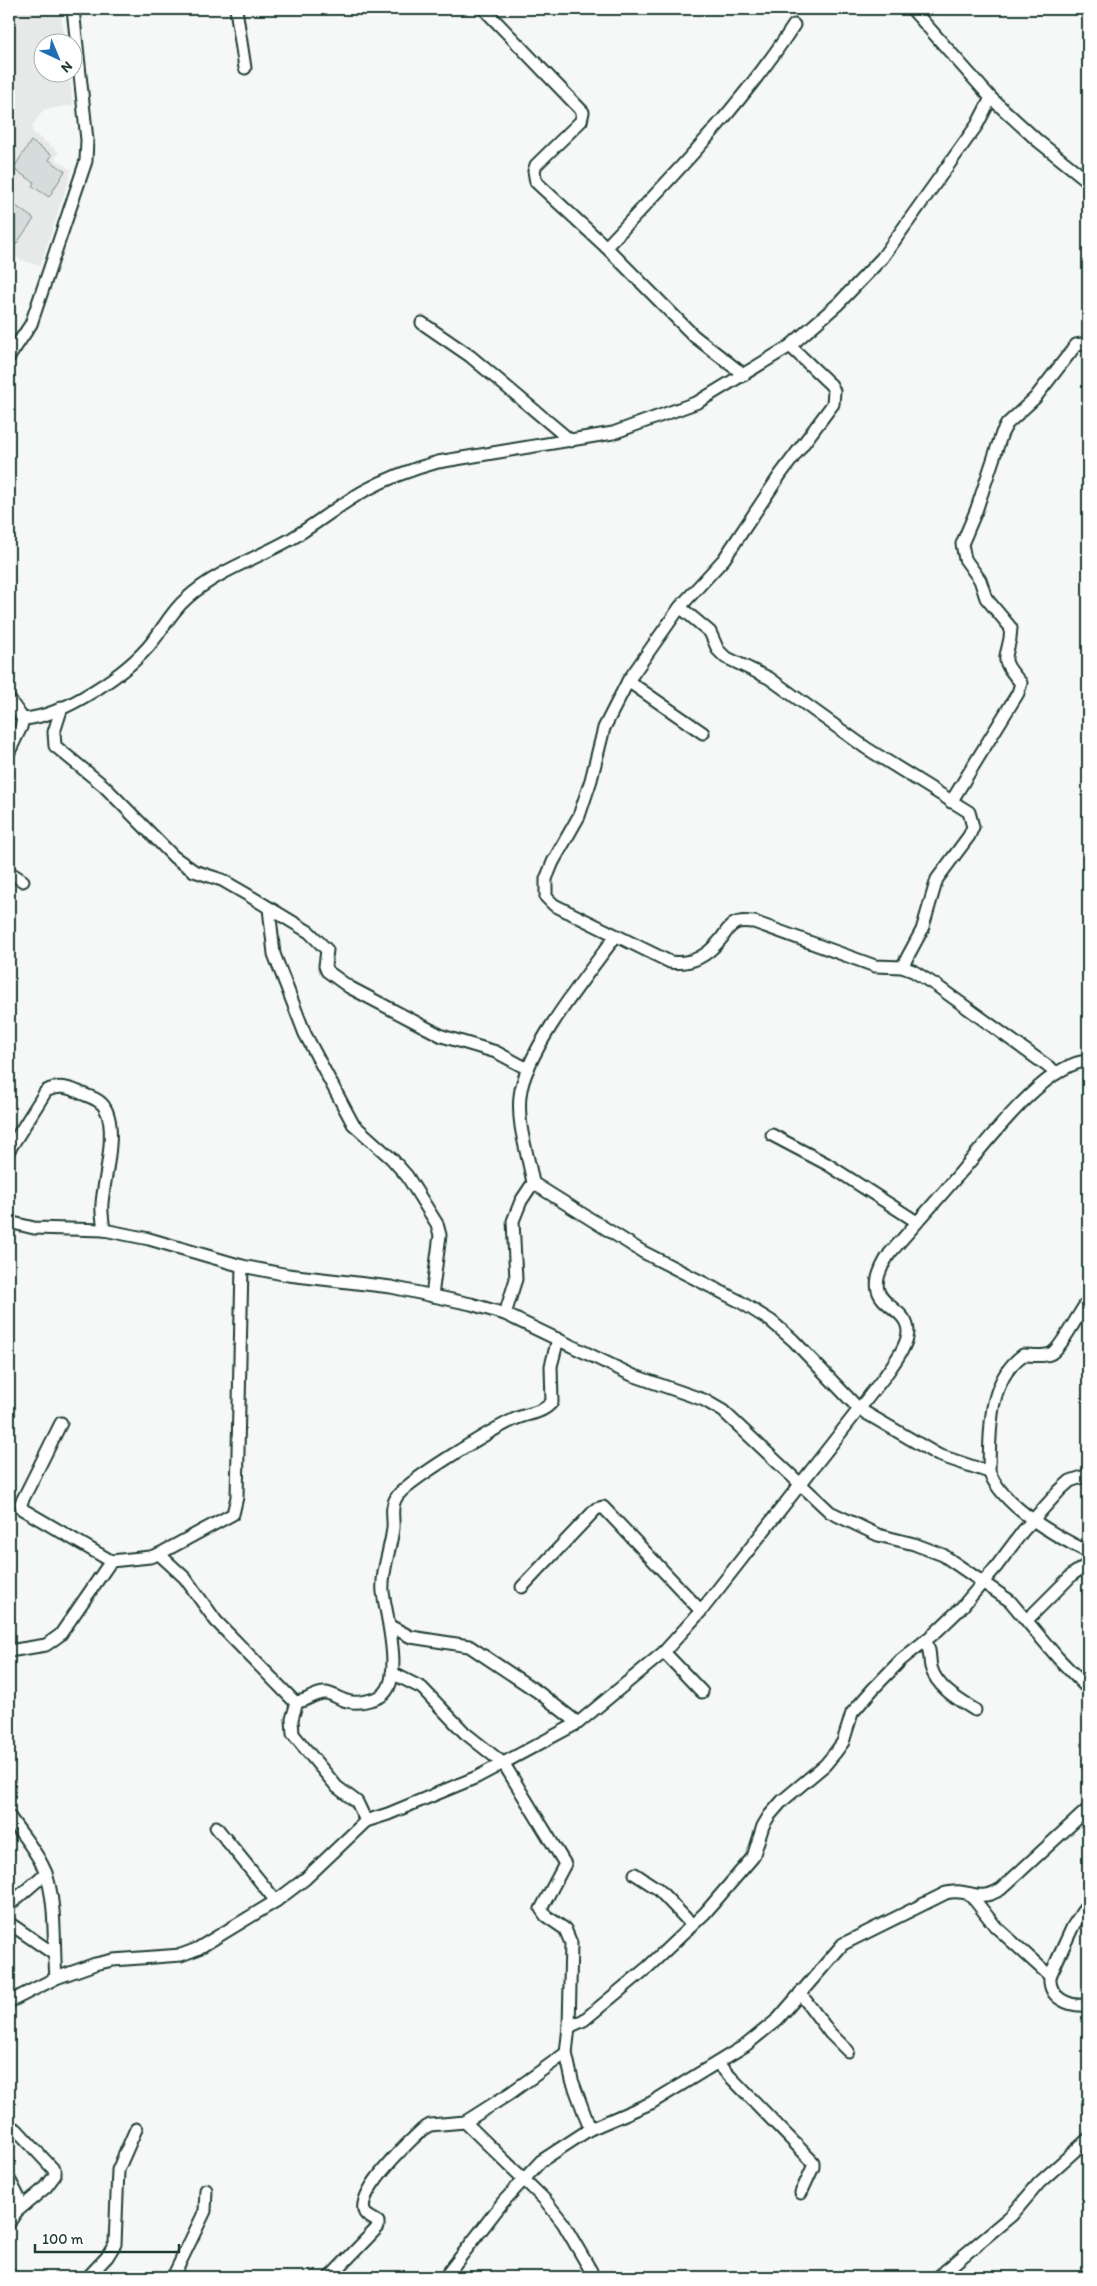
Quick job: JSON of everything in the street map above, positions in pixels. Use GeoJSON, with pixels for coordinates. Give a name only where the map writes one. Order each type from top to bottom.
{"type":"FeatureCollection","features":[{"type":"Feature","properties":{"kind":"street"},"geometry":{"type":"LineString","coordinates":[[9,357],[31,324],[86,161],[87,140],[74,9]]}},
{"type":"Feature","properties":{"kind":"street"},"geometry":{"type":"LineString","coordinates":[[236,9],[245,68]]}},
{"type":"Feature","properties":{"kind":"street"},"geometry":{"type":"LineString","coordinates":[[484,9],[574,99],[583,112],[581,121],[536,165],[534,176],[540,187],[606,248],[687,330],[744,375]]}},
{"type":"Feature","properties":{"kind":"street"},"geometry":{"type":"LineString","coordinates":[[912,9],[991,98],[1038,141],[1088,181]]}},
{"type":"Feature","properties":{"kind":"street"},"geometry":{"type":"LineString","coordinates":[[606,248],[742,97],[765,69],[794,25]]}},
{"type":"Feature","properties":{"kind":"street"},"geometry":{"type":"LineString","coordinates":[[22,719],[40,716],[62,707],[104,685],[120,673],[154,640],[186,599],[205,584],[238,564],[291,539],[363,492],[409,470],[438,462],[613,433],[698,402],[790,346],[838,304],[882,258],[977,126],[991,98]]}},
{"type":"Feature","properties":{"kind":"street"},"geometry":{"type":"LineString","coordinates":[[422,324],[470,356],[570,441]]}},
{"type":"Feature","properties":{"kind":"street"},"geometry":{"type":"LineString","coordinates":[[951,802],[1018,693],[1021,683],[1009,670],[1005,662],[1004,655],[1011,633],[1010,625],[992,608],[986,598],[980,580],[965,559],[962,544],[976,511],[994,453],[1007,424],[1036,398],[1076,345],[1088,344]]}},
{"type":"Feature","properties":{"kind":"street"},"geometry":{"type":"LineString","coordinates":[[790,346],[831,385],[834,392],[833,404],[780,474],[724,559],[680,607],[628,681],[604,728],[582,807],[552,862],[546,879],[545,890],[548,900],[615,937],[670,962],[690,963],[700,958],[736,923],[754,922],[875,966],[902,967],[937,986],[1057,1073]]}},
{"type":"Feature","properties":{"kind":"street"},"geometry":{"type":"LineString","coordinates":[[680,607],[710,632],[718,650],[725,657],[769,678],[866,748],[969,812],[973,827],[969,836],[937,879],[932,889],[922,930],[902,967]]}},
{"type":"Feature","properties":{"kind":"street"},"geometry":{"type":"LineString","coordinates":[[628,681],[703,733]]}},
{"type":"Feature","properties":{"kind":"street"},"geometry":{"type":"LineString","coordinates":[[9,699],[22,719],[21,727],[9,752]]}},
{"type":"Feature","properties":{"kind":"street"},"geometry":{"type":"LineString","coordinates":[[62,707],[54,732],[55,746],[104,786],[174,857],[194,871],[222,880],[309,932],[328,952],[325,966],[327,971],[349,987],[442,1036],[496,1052],[528,1069]]}},
{"type":"Feature","properties":{"kind":"street"},"geometry":{"type":"LineString","coordinates":[[9,872],[23,881]]}},
{"type":"Feature","properties":{"kind":"street"},"geometry":{"type":"LineString","coordinates":[[269,908],[274,954],[305,1034],[353,1124],[361,1133],[392,1158],[402,1170],[437,1224],[440,1235],[432,1296]]}},
{"type":"Feature","properties":{"kind":"street"},"geometry":{"type":"LineString","coordinates":[[615,937],[555,1022],[528,1069],[520,1095],[520,1130],[533,1183],[643,1252],[739,1301],[771,1321],[793,1340],[859,1409],[938,1455],[990,1472]]}},
{"type":"Feature","properties":{"kind":"street"},"geometry":{"type":"LineString","coordinates":[[9,2002],[56,1978],[113,1960],[181,1955],[197,1949],[276,1901],[305,1879],[366,1821],[427,1799],[504,1764],[578,1723],[664,1652],[701,1611],[885,1376],[906,1340],[908,1331],[905,1322],[884,1302],[878,1292],[878,1279],[882,1265],[890,1253],[1002,1122],[1057,1073],[1072,1063],[1088,1061]]}},
{"type":"Feature","properties":{"kind":"street"},"geometry":{"type":"LineString","coordinates":[[9,1150],[46,1090],[61,1087],[73,1089],[98,1101],[106,1109],[110,1144],[102,1206],[104,1230]]}},
{"type":"Feature","properties":{"kind":"street"},"geometry":{"type":"LineString","coordinates":[[772,1135],[827,1164],[917,1222]]}},
{"type":"Feature","properties":{"kind":"street"},"geometry":{"type":"LineString","coordinates":[[505,1314],[516,1279],[513,1220],[516,1210],[533,1183]]}},
{"type":"Feature","properties":{"kind":"street"},"geometry":{"type":"LineString","coordinates":[[9,1222],[34,1228],[104,1230],[149,1239],[242,1266],[288,1274],[359,1282],[432,1296],[505,1314],[632,1375],[704,1400],[724,1411],[830,1512],[878,1535],[914,1544],[943,1556],[1010,1601],[1028,1619],[1058,1658],[1088,1689]]}},
{"type":"Feature","properties":{"kind":"street"},"geometry":{"type":"LineString","coordinates":[[61,1422],[22,1503],[22,1509],[111,1561],[150,1557],[159,1554],[228,1518],[235,1510],[238,1466],[242,1266]]}},
{"type":"Feature","properties":{"kind":"street"},"geometry":{"type":"LineString","coordinates":[[1088,1301],[1078,1312],[1060,1346],[1052,1354],[1043,1356],[1023,1355],[1008,1371],[992,1407],[990,1472],[1002,1492],[1034,1519],[1054,1534],[1088,1552]]}},
{"type":"Feature","properties":{"kind":"street"},"geometry":{"type":"LineString","coordinates":[[366,1821],[357,1802],[337,1787],[293,1734],[292,1719],[298,1702],[319,1693],[326,1693],[354,1702],[378,1698],[384,1694],[392,1681],[392,1673],[390,1626],[383,1590],[393,1527],[392,1508],[396,1498],[422,1477],[473,1442],[516,1418],[546,1409],[552,1402],[551,1366],[558,1339]]}},
{"type":"Feature","properties":{"kind":"street"},"geometry":{"type":"LineString","coordinates":[[569,2027],[575,2026],[592,2014],[648,1967],[692,1925],[753,1857],[763,1826],[769,1816],[782,1801],[825,1766],[835,1753],[843,1742],[852,1713],[901,1660],[961,1608],[1034,1519],[1070,1481],[1088,1475]]}},
{"type":"Feature","properties":{"kind":"street"},"geometry":{"type":"LineString","coordinates":[[522,1587],[596,1509],[603,1507],[701,1611]]}},
{"type":"Feature","properties":{"kind":"street"},"geometry":{"type":"LineString","coordinates":[[159,1554],[185,1578],[216,1621],[291,1698],[298,1702]]}},
{"type":"Feature","properties":{"kind":"street"},"geometry":{"type":"LineString","coordinates":[[9,1650],[46,1645],[60,1635],[111,1561]]}},
{"type":"Feature","properties":{"kind":"street"},"geometry":{"type":"LineString","coordinates":[[1028,1619],[1073,1574],[1088,1564]]}},
{"type":"Feature","properties":{"kind":"street"},"geometry":{"type":"LineString","coordinates":[[390,1626],[410,1637],[469,1646],[538,1692],[578,1723]]}},
{"type":"Feature","properties":{"kind":"street"},"geometry":{"type":"LineString","coordinates":[[925,1641],[930,1648],[933,1675],[944,1688],[975,1710]]}},
{"type":"Feature","properties":{"kind":"street"},"geometry":{"type":"LineString","coordinates":[[664,1652],[702,1692]]}},
{"type":"Feature","properties":{"kind":"street"},"geometry":{"type":"LineString","coordinates":[[392,1673],[415,1682],[465,1733],[504,1764],[565,1864],[541,1908],[546,1916],[564,1929],[571,1943],[569,2027],[566,2053],[572,2080],[590,2129]]}},
{"type":"Feature","properties":{"kind":"street"},"geometry":{"type":"LineString","coordinates":[[446,2277],[524,2178],[556,2149],[590,2129],[651,2103],[717,2063],[767,2029],[832,1954],[851,1938],[946,1893],[959,1891],[982,1897],[991,1895],[1001,1889],[1088,1809]]}},
{"type":"Feature","properties":{"kind":"street"},"geometry":{"type":"LineString","coordinates":[[9,1816],[39,1858],[46,1873],[53,1919],[56,1978]]}},
{"type":"Feature","properties":{"kind":"street"},"geometry":{"type":"LineString","coordinates":[[216,1827],[276,1901]]}},
{"type":"Feature","properties":{"kind":"street"},"geometry":{"type":"LineString","coordinates":[[9,1906],[46,1873]]}},
{"type":"Feature","properties":{"kind":"street"},"geometry":{"type":"LineString","coordinates":[[635,1874],[658,1889],[692,1925]]}},
{"type":"Feature","properties":{"kind":"street"},"geometry":{"type":"LineString","coordinates":[[970,1894],[996,1926],[1050,1976]]}},
{"type":"Feature","properties":{"kind":"street"},"geometry":{"type":"LineString","coordinates":[[1088,1903],[1073,1926],[1050,1976],[1051,1990],[1056,1996],[1075,2006],[1088,2005]]}},
{"type":"Feature","properties":{"kind":"street"},"geometry":{"type":"LineString","coordinates":[[9,1923],[54,1954]]}},
{"type":"Feature","properties":{"kind":"street"},"geometry":{"type":"LineString","coordinates":[[800,1993],[830,2033],[848,2052]]}},
{"type":"Feature","properties":{"kind":"street"},"geometry":{"type":"LineString","coordinates":[[330,2277],[378,2227],[378,2222],[366,2214],[364,2210],[367,2195],[373,2181],[423,2129],[430,2125],[465,2122],[510,2094],[566,2053]]}},
{"type":"Feature","properties":{"kind":"street"},"geometry":{"type":"LineString","coordinates":[[717,2063],[813,2162],[813,2167],[801,2193]]}},
{"type":"Feature","properties":{"kind":"street"},"geometry":{"type":"LineString","coordinates":[[465,2122],[524,2178],[563,2222],[591,2271]]}},
{"type":"Feature","properties":{"kind":"street"},"geometry":{"type":"LineString","coordinates":[[9,2126],[17,2130],[54,2171],[55,2175],[46,2187],[16,2212]]}},
{"type":"Feature","properties":{"kind":"street"},"geometry":{"type":"LineString","coordinates":[[88,2277],[107,2257],[115,2244],[118,2170],[136,2129]]}},
{"type":"Feature","properties":{"kind":"street"},"geometry":{"type":"LineString","coordinates":[[938,2277],[1012,2215],[1038,2183],[1088,2139]]}},
{"type":"Feature","properties":{"kind":"street"},"geometry":{"type":"LineString","coordinates":[[9,2179],[19,2198],[16,2212],[9,2224]]}},
{"type":"Feature","properties":{"kind":"street"},"geometry":{"type":"LineString","coordinates":[[173,2277],[205,2211],[206,2190]]}},
{"type":"Feature","properties":{"kind":"shaded area"},"geometry":{"type":"Polygon","coordinates":[[[60,9],[63,32],[32,32],[32,82],[70,82],[73,105],[43,110],[32,126],[33,133],[59,152],[55,159],[72,170],[40,266],[9,255],[9,10],[60,9]]]}},
{"type":"Feature","properties":{"kind":"shaded area"},"geometry":{"type":"Polygon","coordinates":[[[31,141],[52,155],[49,160],[65,171],[49,197],[32,186],[34,182],[13,169],[31,141]]]}},
{"type":"Feature","properties":{"kind":"shaded area"},"geometry":{"type":"Polygon","coordinates":[[[9,201],[34,219],[14,247],[9,243],[9,201]]]}}]}
